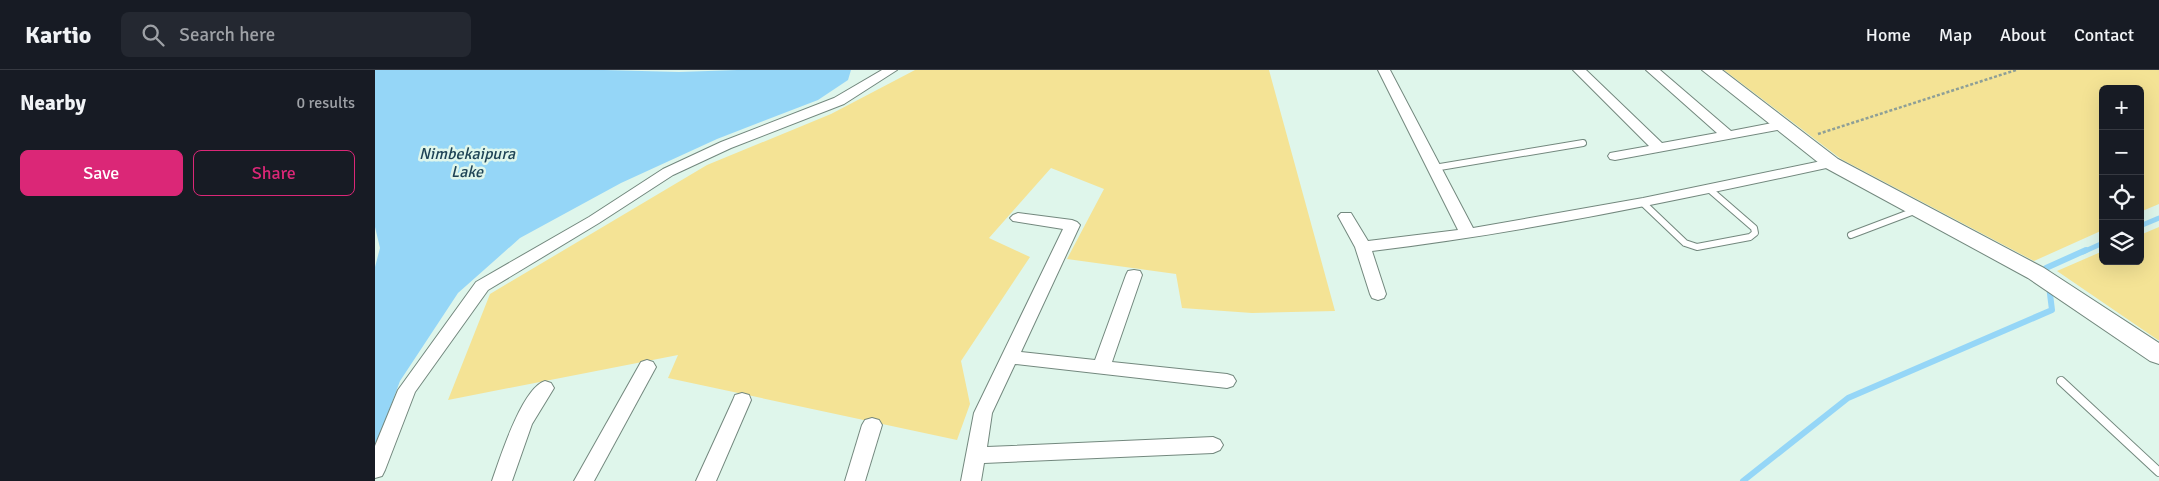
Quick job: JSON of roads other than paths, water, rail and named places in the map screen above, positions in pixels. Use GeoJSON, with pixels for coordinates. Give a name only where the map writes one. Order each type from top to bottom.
{"type":"FeatureCollection","features":[{"type":"Feature","properties":{"kind":"main road"},"geometry":{"type":"LineString","coordinates":[[1711,70],[1831,162],[2036,273],[2159,355]]}},
{"type":"Feature","properties":{"kind":"street"},"geometry":{"type":"LineString","coordinates":[[375,470],[407,390],[482,286],[595,220],[668,172],[726,145],[839,101],[891,70]]}},
{"type":"Feature","properties":{"kind":"street"},"geometry":{"type":"LineString","coordinates":[[1384,70],[1468,234]]}},
{"type":"Feature","properties":{"kind":"street"},"geometry":{"type":"LineString","coordinates":[[1579,70],[1659,148]]}},
{"type":"Feature","properties":{"kind":"street"},"geometry":{"type":"LineString","coordinates":[[1652,70],[1728,136]]}},
{"type":"Feature","properties":{"kind":"street"},"geometry":{"type":"LineString","coordinates":[[1615,156],[1783,126]]}},
{"type":"Feature","properties":{"kind":"street"},"geometry":{"type":"LineString","coordinates":[[1363,247],[1468,234],[1643,203],[1831,162]]}},
{"type":"Feature","properties":{"kind":"street"},"geometry":{"type":"LineString","coordinates":[[1346,216],[1363,247],[1378,294]]}},
{"type":"Feature","properties":{"kind":"street"},"geometry":{"type":"LineString","coordinates":[[971,481],[983,413],[1072,225],[1018,218]]}},
{"type":"Feature","properties":{"kind":"street"},"geometry":{"type":"LineString","coordinates":[[1101,368],[1134,275]]}},
{"type":"Feature","properties":{"kind":"street"},"geometry":{"type":"LineString","coordinates":[[1009,357],[1227,381]]}},
{"type":"Feature","properties":{"kind":"street"},"geometry":{"type":"LineString","coordinates":[[584,481],[647,367]]}},
{"type":"Feature","properties":{"kind":"street"},"geometry":{"type":"LineString","coordinates":[[502,481],[523,422],[545,388]]}},
{"type":"Feature","properties":{"kind":"street"},"geometry":{"type":"LineString","coordinates":[[705,481],[742,400]]}},
{"type":"Feature","properties":{"kind":"street"},"geometry":{"type":"LineString","coordinates":[[855,481],[872,425]]}},
{"type":"Feature","properties":{"kind":"street"},"geometry":{"type":"LineString","coordinates":[[976,454],[1213,445]]}},
{"type":"Feature","properties":{"kind":"lane"},"geometry":{"type":"LineString","coordinates":[[1434,168],[1583,143]]}},
{"type":"Feature","properties":{"kind":"lane"},"geometry":{"type":"LineString","coordinates":[[1643,203],[1685,243],[1697,247],[1750,237],[1755,233],[1753,228],[1709,189]]}},
{"type":"Feature","properties":{"kind":"lane"},"geometry":{"type":"LineString","coordinates":[[1851,235],[1919,210]]}},
{"type":"Feature","properties":{"kind":"lane"},"geometry":{"type":"LineString","coordinates":[[2061,381],[2159,472]]}},
{"type":"Feature","properties":{"kind":"water","name":"Nimbekaipura Lake"},"geometry":{"type":"Polygon","coordinates":[[[375,70],[604,70],[679,72],[851,70],[848,80],[818,100],[717,139],[621,183],[520,238],[458,293],[400,381],[375,448],[375,267],[380,248],[375,227],[375,70]]]}},
{"type":"Feature","properties":{"kind":"waterway"},"geometry":{"type":"LineString","coordinates":[[2144,224],[2159,218]]}},
{"type":"Feature","properties":{"kind":"waterway"},"geometry":{"type":"LineString","coordinates":[[2083,252],[2099,245]]}},
{"type":"Feature","properties":{"kind":"waterway"},"geometry":{"type":"LineString","coordinates":[[2047,277],[2046,268],[2086,250]]}},
{"type":"Feature","properties":{"kind":"waterway"},"geometry":{"type":"LineString","coordinates":[[1743,481],[1848,398],[2052,310],[2049,286]]}}]}
